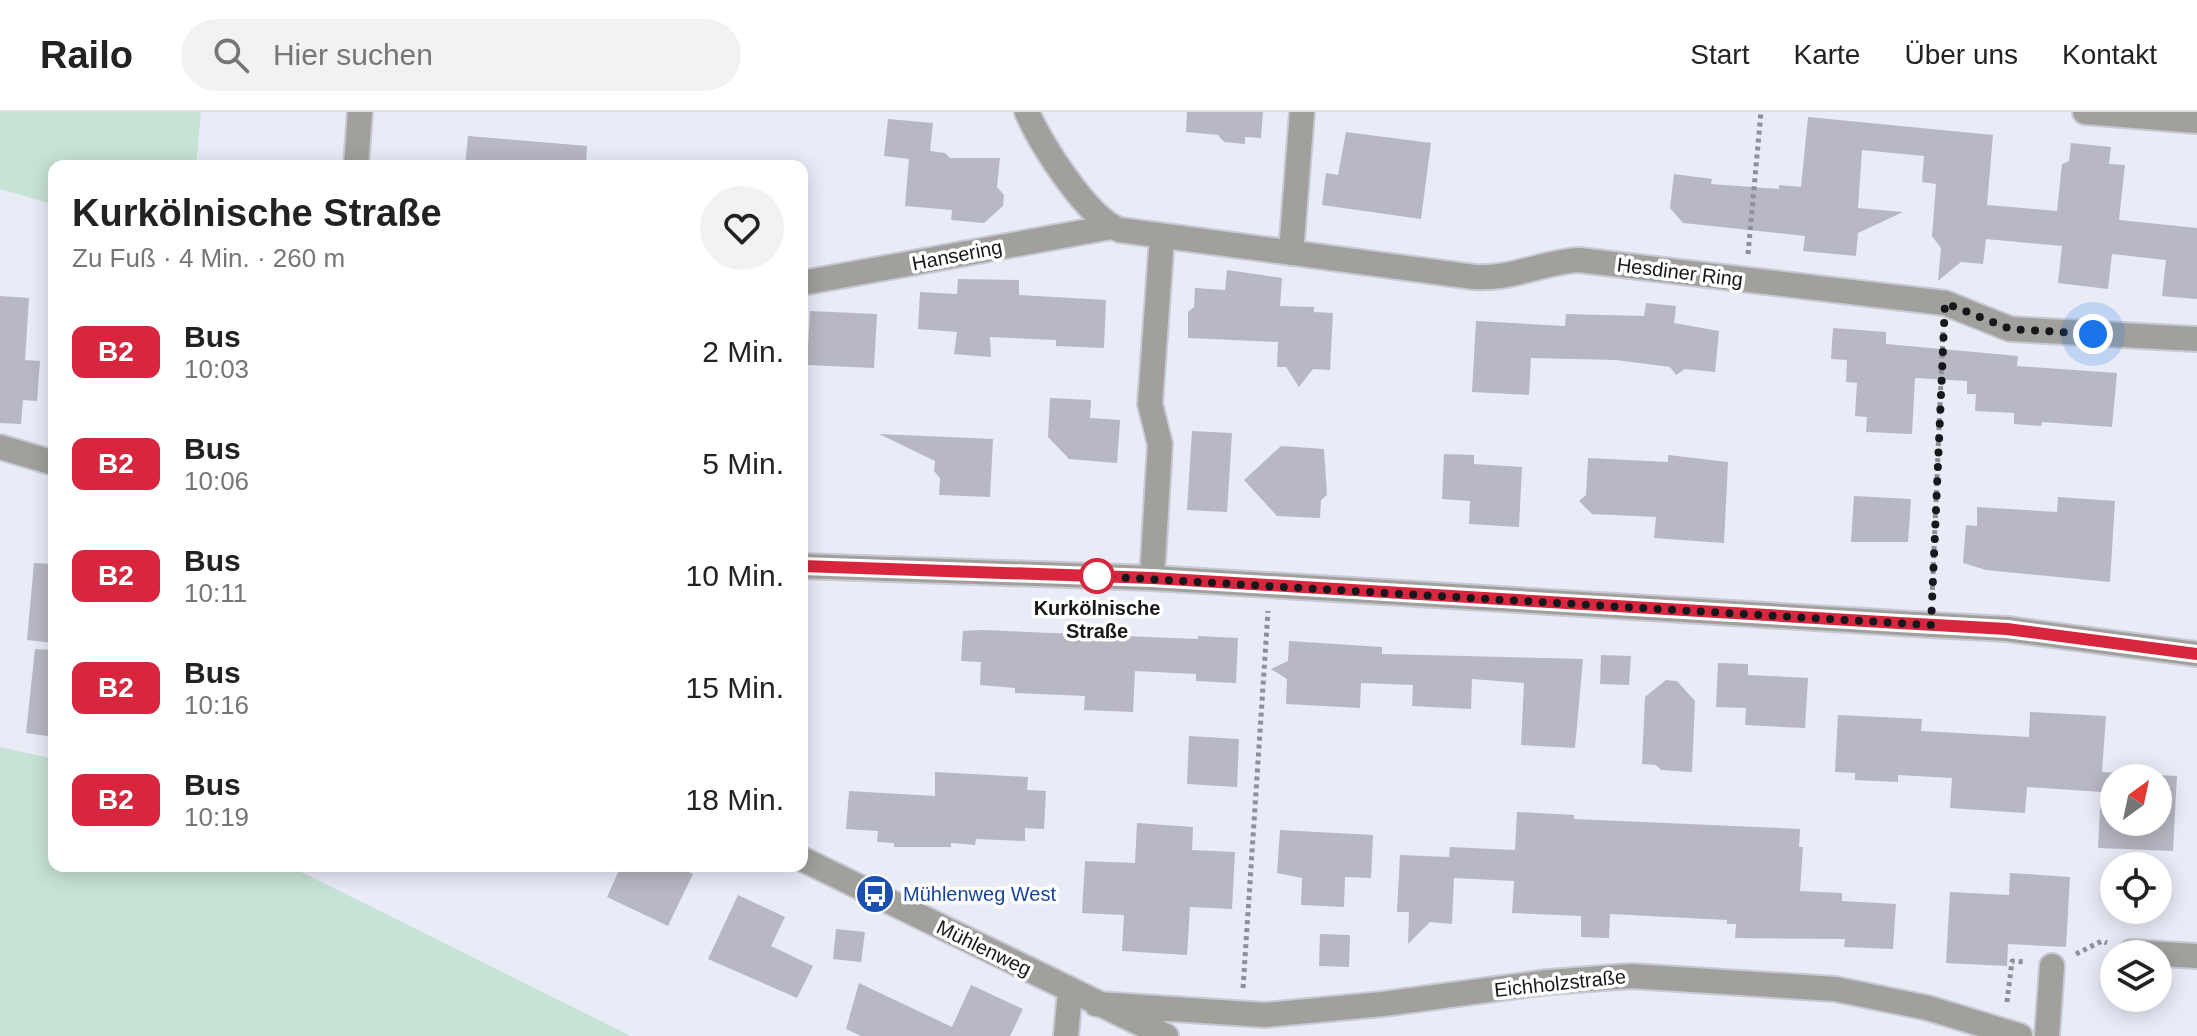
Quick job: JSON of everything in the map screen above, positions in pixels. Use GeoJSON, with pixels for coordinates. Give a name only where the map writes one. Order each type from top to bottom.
{"type":"FeatureCollection","features":[{"type":"Feature","properties":{"kind":"street"},"geometry":{"type":"LineString","coordinates":[[356,160],[360,112]]}},
{"type":"Feature","properties":{"kind":"street"},"geometry":{"type":"LineString","coordinates":[[1027,112],[1081,195],[1111,227]]}},
{"type":"Feature","properties":{"kind":"street"},"geometry":{"type":"LineString","coordinates":[[1291,253],[1302,112]]}},
{"type":"Feature","properties":{"kind":"street"},"geometry":{"type":"LineString","coordinates":[[2085,112],[2197,121]]}},
{"type":"Feature","properties":{"kind":"street","name":"Hesdiner Ring"},"geometry":{"type":"LineString","coordinates":[[1111,227],[1162,237],[1498,279],[1561,261],[1579,260],[1945,303],[2010,329],[2197,339]]}},
{"type":"Feature","properties":{"kind":"street","name":"Hansering"},"geometry":{"type":"LineString","coordinates":[[808,282],[1111,227]]}},
{"type":"Feature","properties":{"kind":"street"},"geometry":{"type":"LineString","coordinates":[[1152,578],[1160,444],[1150,404],[1162,237]]}},
{"type":"Feature","properties":{"kind":"street"},"geometry":{"type":"LineString","coordinates":[[0,447],[48,461]]}},
{"type":"Feature","properties":{"kind":"street"},"geometry":{"type":"LineString","coordinates":[[808,566],[1152,578],[2007,629],[2197,654]]}},
{"type":"Feature","properties":{"kind":"street","name":"Mühlenweg"},"geometry":{"type":"LineString","coordinates":[[808,862],[1166,1036]]}},
{"type":"Feature","properties":{"kind":"street"},"geometry":{"type":"LineString","coordinates":[[2172,954],[2197,956]]}},
{"type":"Feature","properties":{"kind":"street"},"geometry":{"type":"LineString","coordinates":[[2047,1036],[2052,966]]}},
{"type":"Feature","properties":{"kind":"street","name":"Eichholzstraße"},"geometry":{"type":"LineString","coordinates":[[1096,1004],[1251,1022],[1548,982],[1631,976],[1835,989],[1928,1008],[2020,1036]]}},
{"type":"Feature","properties":{"kind":"street"},"geometry":{"type":"LineString","coordinates":[[1066,1036],[1070,991]]}},
{"type":"Feature","properties":{"kind":"path"},"geometry":{"type":"LineString","coordinates":[[1745,280],[1761,112]]}},
{"type":"Feature","properties":{"kind":"path"},"geometry":{"type":"LineString","coordinates":[[1931,625],[1945,303]]}},
{"type":"Feature","properties":{"kind":"path"},"geometry":{"type":"LineString","coordinates":[[1251,1022],[1269,586]]}},
{"type":"Feature","properties":{"kind":"green space"},"geometry":{"type":"Polygon","coordinates":[[[0,112],[201,112],[197,160],[48,160],[48,203],[0,189],[0,112]]]}},
{"type":"Feature","properties":{"kind":"green space"},"geometry":{"type":"Polygon","coordinates":[[[0,747],[48,758],[48,872],[301,872],[631,1036],[0,1036],[0,747]]]}},
{"type":"Feature","properties":{"kind":"building"},"geometry":{"type":"Polygon","coordinates":[[[1187,112],[1263,112],[1261,138],[1245,137],[1245,144],[1224,142],[1218,135],[1186,132],[1187,112]]]}},
{"type":"Feature","properties":{"kind":"building"},"geometry":{"type":"Polygon","coordinates":[[[1808,117],[1993,135],[1987,205],[2057,211],[2062,164],[2069,161],[2071,143],[2111,147],[2109,164],[2125,165],[2119,220],[2197,228],[2197,299],[2162,296],[2166,260],[2112,254],[2108,289],[2058,283],[2062,246],[1986,239],[1983,264],[1961,262],[1938,281],[1941,248],[1932,236],[1936,184],[1922,182],[1924,156],[1862,150],[1858,208],[1903,212],[1858,233],[1856,256],[1803,251],[1805,236],[1683,223],[1670,208],[1674,174],[1712,179],[1711,184],[1779,189],[1779,185],[1801,187],[1808,117]]]}},
{"type":"Feature","properties":{"kind":"building"},"geometry":{"type":"Polygon","coordinates":[[[888,119],[933,123],[930,151],[945,153],[950,158],[1000,158],[997,187],[1004,195],[1003,206],[984,223],[951,220],[952,210],[905,206],[909,159],[884,156],[888,119]]]}},
{"type":"Feature","properties":{"kind":"building"},"geometry":{"type":"Polygon","coordinates":[[[1346,132],[1431,143],[1421,219],[1322,205],[1326,173],[1338,175],[1346,132]]]}},
{"type":"Feature","properties":{"kind":"building"},"geometry":{"type":"Polygon","coordinates":[[[468,136],[587,146],[586,160],[466,160],[468,136]]]}},
{"type":"Feature","properties":{"kind":"building"},"geometry":{"type":"Polygon","coordinates":[[[1227,270],[1282,278],[1280,306],[1314,307],[1314,312],[1333,313],[1330,370],[1313,369],[1299,387],[1286,367],[1277,367],[1278,342],[1188,338],[1188,312],[1194,307],[1195,288],[1225,290],[1227,270]]]}},
{"type":"Feature","properties":{"kind":"building"},"geometry":{"type":"Polygon","coordinates":[[[958,279],[1019,280],[1019,295],[1106,300],[1104,348],[1056,346],[1056,340],[990,337],[991,357],[954,354],[957,332],[918,329],[920,292],[957,294],[958,279]]]}},
{"type":"Feature","properties":{"kind":"building"},"geometry":{"type":"Polygon","coordinates":[[[0,296],[29,298],[25,360],[40,361],[37,401],[23,400],[21,424],[0,423],[0,296]]]}},
{"type":"Feature","properties":{"kind":"building"},"geometry":{"type":"Polygon","coordinates":[[[1646,303],[1676,306],[1674,323],[1719,331],[1715,372],[1685,369],[1676,375],[1670,367],[1616,360],[1531,358],[1529,395],[1472,392],[1476,321],[1565,326],[1566,314],[1644,316],[1646,303]]]}},
{"type":"Feature","properties":{"kind":"building"},"geometry":{"type":"Polygon","coordinates":[[[810,311],[877,314],[874,368],[808,365],[810,311]]]}},
{"type":"Feature","properties":{"kind":"building"},"geometry":{"type":"Polygon","coordinates":[[[1833,328],[1886,332],[1886,344],[2018,356],[2017,366],[2117,373],[2112,427],[2042,422],[2041,426],[2014,424],[2014,413],[1975,411],[1976,394],[1967,394],[1967,381],[1915,378],[1912,434],[1866,432],[1867,417],[1855,416],[1857,383],[1846,382],[1847,360],[1831,359],[1833,328]]]}},
{"type":"Feature","properties":{"kind":"building"},"geometry":{"type":"Polygon","coordinates":[[[1050,398],[1091,400],[1090,418],[1120,420],[1117,463],[1069,459],[1048,437],[1050,398]]]}},
{"type":"Feature","properties":{"kind":"building"},"geometry":{"type":"Polygon","coordinates":[[[1192,431],[1232,433],[1227,512],[1187,510],[1192,431]]]}},
{"type":"Feature","properties":{"kind":"building"},"geometry":{"type":"Polygon","coordinates":[[[879,434],[993,439],[990,497],[939,495],[940,478],[934,471],[935,461],[879,434]]]}},
{"type":"Feature","properties":{"kind":"building"},"geometry":{"type":"Polygon","coordinates":[[[1281,446],[1324,449],[1327,495],[1321,500],[1320,518],[1277,516],[1244,480],[1281,446]]]}},
{"type":"Feature","properties":{"kind":"building"},"geometry":{"type":"Polygon","coordinates":[[[1444,454],[1474,455],[1474,464],[1522,467],[1519,527],[1469,524],[1470,501],[1442,499],[1444,454]]]}},
{"type":"Feature","properties":{"kind":"building"},"geometry":{"type":"Polygon","coordinates":[[[1668,455],[1728,462],[1724,543],[1654,538],[1656,517],[1592,514],[1579,501],[1586,495],[1588,458],[1668,462],[1668,455]]]}},
{"type":"Feature","properties":{"kind":"building"},"geometry":{"type":"Polygon","coordinates":[[[1854,496],[1911,499],[1908,542],[1851,542],[1854,496]]]}},
{"type":"Feature","properties":{"kind":"building"},"geometry":{"type":"Polygon","coordinates":[[[2058,497],[2115,501],[2110,582],[1986,570],[1963,563],[1966,525],[1977,526],[1977,507],[2057,512],[2058,497]]]}},
{"type":"Feature","properties":{"kind":"building"},"geometry":{"type":"Polygon","coordinates":[[[34,563],[48,564],[48,642],[27,640],[34,563]]]}},
{"type":"Feature","properties":{"kind":"building"},"geometry":{"type":"Polygon","coordinates":[[[963,631],[1238,638],[1236,683],[1196,681],[1196,674],[1135,671],[1133,712],[1084,710],[1085,696],[1015,693],[1015,688],[980,685],[981,662],[961,661],[963,631]]]}},
{"type":"Feature","properties":{"kind":"building"},"geometry":{"type":"Polygon","coordinates":[[[1289,641],[1382,647],[1382,654],[1583,659],[1575,748],[1521,745],[1524,683],[1472,679],[1471,709],[1412,706],[1413,685],[1361,683],[1360,708],[1286,704],[1287,679],[1271,669],[1288,661],[1289,641]]]}},
{"type":"Feature","properties":{"kind":"building"},"geometry":{"type":"Polygon","coordinates":[[[35,649],[48,650],[48,736],[26,733],[35,649]]]}},
{"type":"Feature","properties":{"kind":"building"},"geometry":{"type":"Polygon","coordinates":[[[1601,655],[1631,656],[1629,685],[1600,684],[1601,655]]]}},
{"type":"Feature","properties":{"kind":"building"},"geometry":{"type":"Polygon","coordinates":[[[1718,663],[1748,664],[1748,675],[1808,678],[1805,728],[1745,725],[1746,708],[1716,707],[1718,663]]]}},
{"type":"Feature","properties":{"kind":"building"},"geometry":{"type":"Polygon","coordinates":[[[1666,680],[1677,681],[1695,701],[1692,772],[1661,770],[1656,765],[1642,764],[1645,697],[1666,680]]]}},
{"type":"Feature","properties":{"kind":"building"},"geometry":{"type":"Polygon","coordinates":[[[2030,712],[2106,716],[2100,792],[2027,787],[2025,813],[1950,808],[1952,778],[1898,775],[1898,782],[1855,780],[1855,773],[1835,772],[1838,715],[1922,719],[1921,731],[2029,737],[2030,712]]]}},
{"type":"Feature","properties":{"kind":"building"},"geometry":{"type":"Polygon","coordinates":[[[1189,736],[1239,739],[1237,787],[1187,784],[1189,736]]]}},
{"type":"Feature","properties":{"kind":"building"},"geometry":{"type":"Polygon","coordinates":[[[935,772],[1028,777],[1027,790],[1046,791],[1044,829],[1025,828],[1025,841],[976,839],[975,845],[951,843],[951,847],[894,847],[894,843],[877,842],[878,831],[846,829],[849,791],[935,796],[935,772]]]}},
{"type":"Feature","properties":{"kind":"building"},"geometry":{"type":"Polygon","coordinates":[[[2172,776],[2177,776],[2173,851],[2098,848],[2100,811],[2100,836],[2172,836],[2172,776]]]}},
{"type":"Feature","properties":{"kind":"building"},"geometry":{"type":"Polygon","coordinates":[[[1517,812],[1574,815],[1574,819],[1800,829],[1799,847],[1803,847],[1800,891],[1842,893],[1842,901],[1896,904],[1893,949],[1844,947],[1845,939],[1735,938],[1736,924],[1727,924],[1727,920],[1610,914],[1609,938],[1581,937],[1581,916],[1512,913],[1514,881],[1454,878],[1452,924],[1430,922],[1408,944],[1409,912],[1397,912],[1400,855],[1449,857],[1450,847],[1515,850],[1517,812]]]}},
{"type":"Feature","properties":{"kind":"building"},"geometry":{"type":"Polygon","coordinates":[[[1137,823],[1193,827],[1192,850],[1235,852],[1232,909],[1190,907],[1187,955],[1122,951],[1124,915],[1082,913],[1085,861],[1135,863],[1137,823]]]}},
{"type":"Feature","properties":{"kind":"building"},"geometry":{"type":"Polygon","coordinates":[[[1280,830],[1373,835],[1371,878],[1345,877],[1344,907],[1301,905],[1302,878],[1277,873],[1280,830]]]}},
{"type":"Feature","properties":{"kind":"building"},"geometry":{"type":"Polygon","coordinates":[[[618,872],[693,874],[668,926],[607,897],[618,872]]]}},
{"type":"Feature","properties":{"kind":"building"},"geometry":{"type":"Polygon","coordinates":[[[2010,873],[2070,877],[2066,947],[2008,944],[2007,966],[1946,963],[1950,892],[2009,895],[2010,873]]]}},
{"type":"Feature","properties":{"kind":"building"},"geometry":{"type":"Polygon","coordinates":[[[738,895],[785,917],[771,946],[813,966],[797,998],[708,959],[738,895]]]}},
{"type":"Feature","properties":{"kind":"building"},"geometry":{"type":"Polygon","coordinates":[[[836,929],[865,932],[861,962],[833,959],[836,929]]]}},
{"type":"Feature","properties":{"kind":"building"},"geometry":{"type":"Polygon","coordinates":[[[1320,934],[1350,935],[1349,967],[1319,966],[1320,934]]]}},
{"type":"Feature","properties":{"kind":"building"},"geometry":{"type":"Polygon","coordinates":[[[859,983],[952,1027],[971,985],[1023,1009],[1010,1036],[861,1036],[846,1029],[859,983]]]}},
{"type":"Feature","properties":{"kind":"bus line","name":"B2"},"geometry":{"type":"LineString","coordinates":[[808,566],[1152,578],[2007,629],[2197,654]]}},
{"type":"Feature","properties":{"kind":"place","name":"Kurkölnische Straße"},"geometry":{"type":"Point","coordinates":[1097,576]}},
{"type":"Feature","properties":{"kind":"place","name":"Mühlenweg West"},"geometry":{"type":"Point","coordinates":[875,894]}},
{"type":"Feature","properties":{"kind":"route"},"geometry":{"type":"LineString","coordinates":[[1097,576],[1931,625],[1945,303],[2010,329],[2093,334]]}}]}
